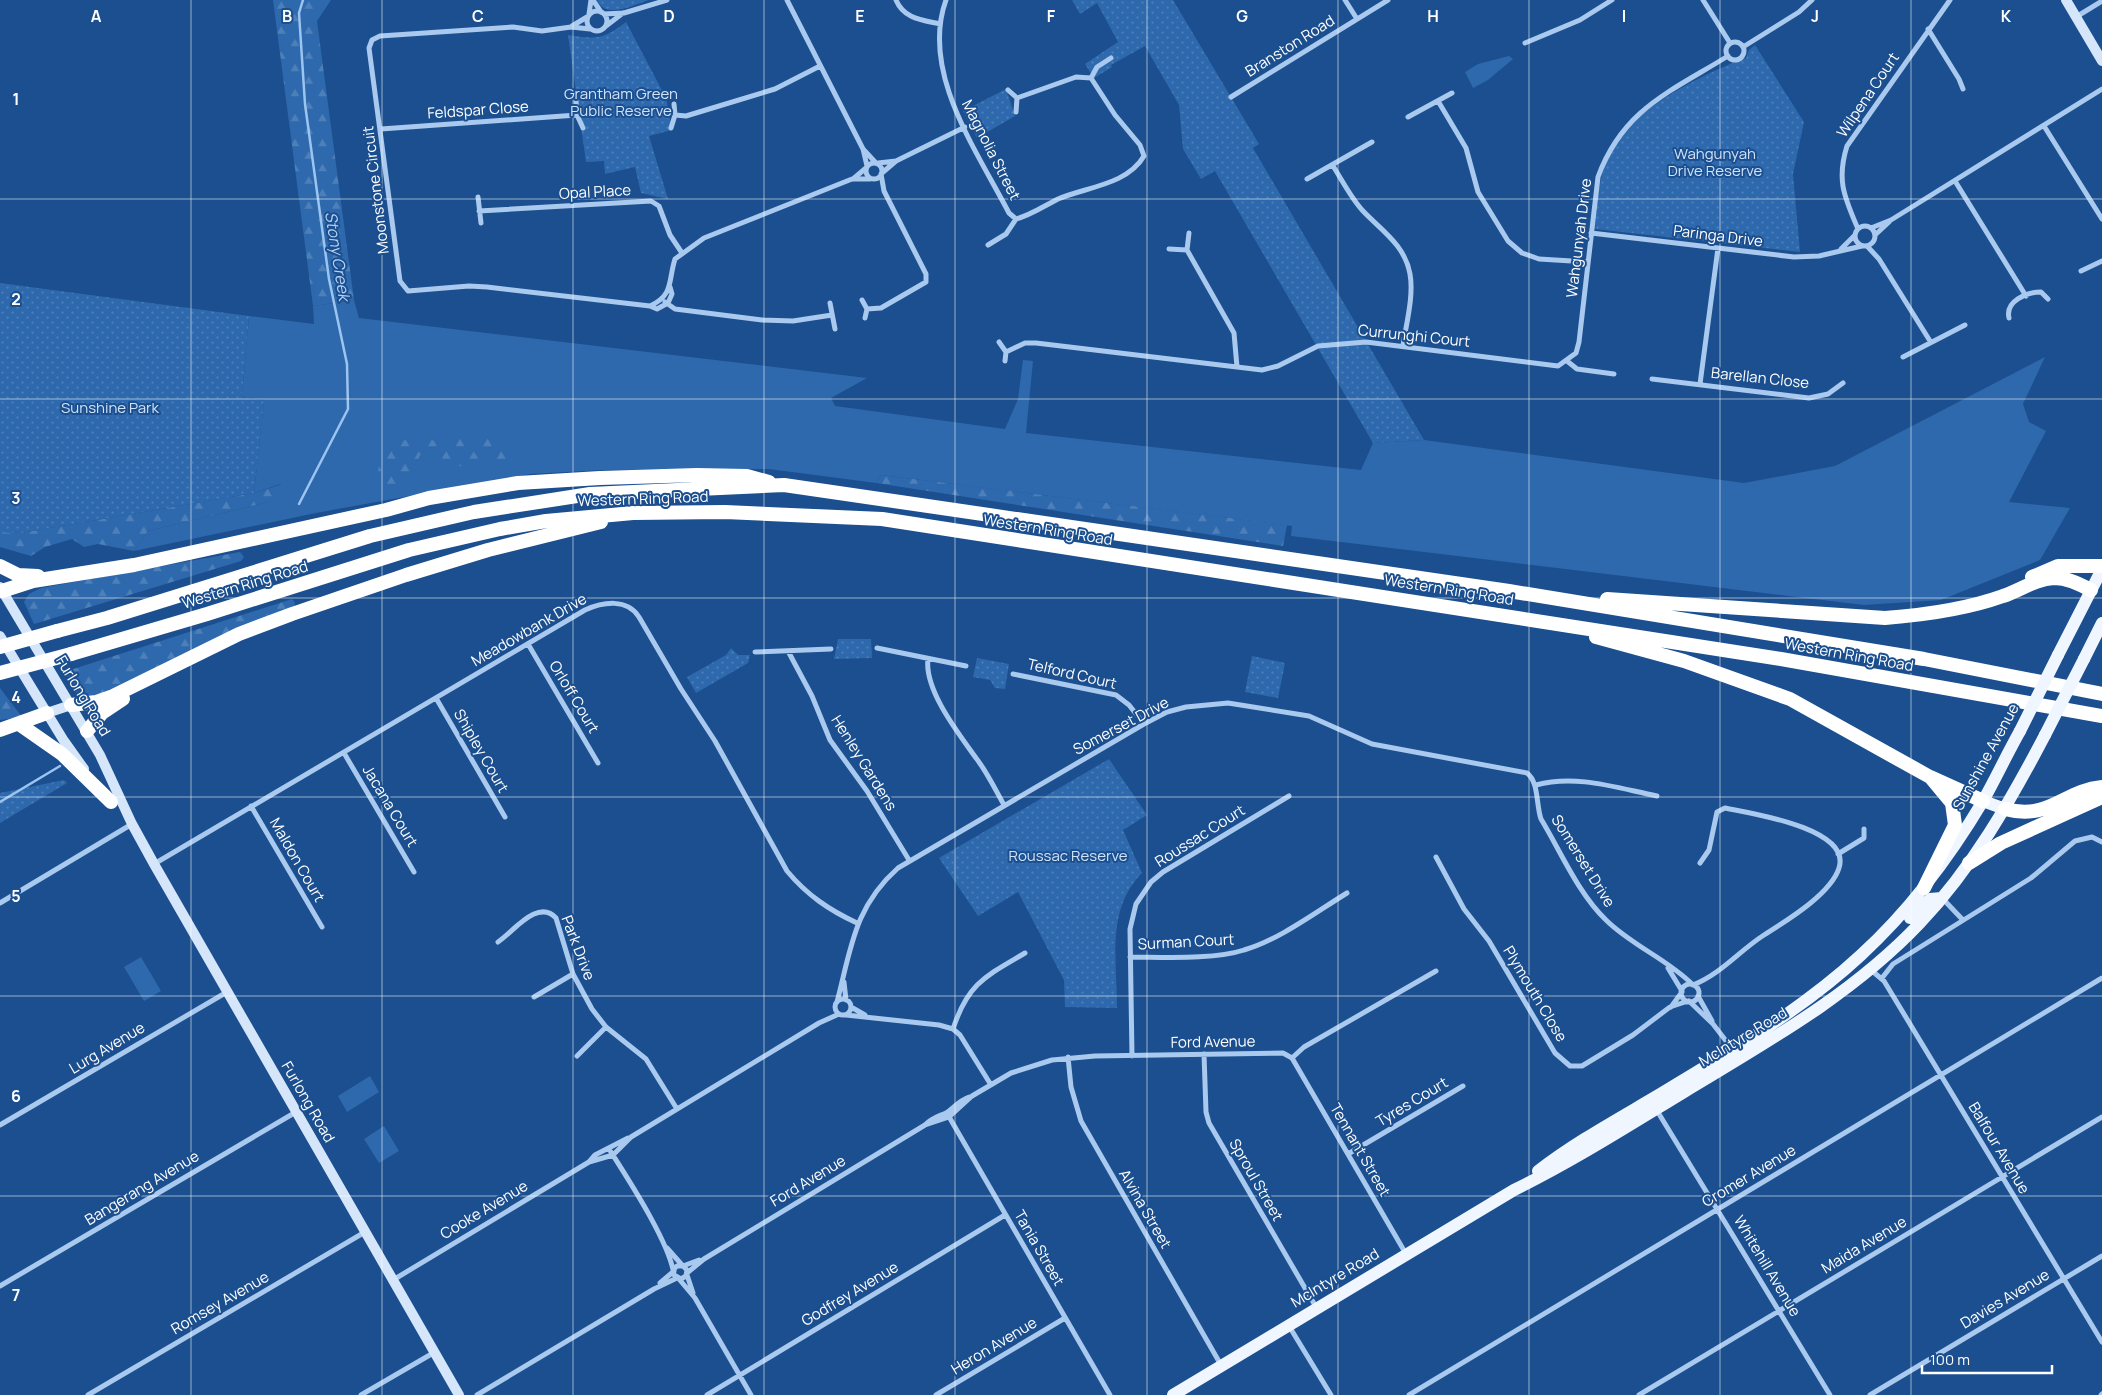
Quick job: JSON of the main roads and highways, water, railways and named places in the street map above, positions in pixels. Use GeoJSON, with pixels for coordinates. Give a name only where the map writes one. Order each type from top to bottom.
{"type":"FeatureCollection","features":[{"type":"Feature","properties":{"kind":"highway"},"geometry":{"type":"LineString","coordinates":[[1,590],[26,583],[134,565],[386,510],[429,498],[518,483],[697,475],[747,476],[784,486]]}},
{"type":"Feature","properties":{"kind":"highway","name":"Western Ring Road"},"geometry":{"type":"LineString","coordinates":[[0,647],[107,618],[370,536],[474,512],[590,494],[784,486],[1509,591],[1924,659],[2102,694]]}},
{"type":"Feature","properties":{"kind":"highway","name":"Western Ring Road"},"geometry":{"type":"LineString","coordinates":[[0,673],[216,612],[409,550],[500,529],[546,521],[633,513],[725,512],[882,519],[1172,566],[1463,608],[1781,659],[2102,716]]}},
{"type":"Feature","properties":{"kind":"highway"},"geometry":{"type":"LineString","coordinates":[[71,705],[96,702],[113,696],[239,634],[406,575],[488,550],[633,513]]}},
{"type":"Feature","properties":{"kind":"highway"},"geometry":{"type":"LineString","coordinates":[[0,566],[18,575],[66,576]]}},
{"type":"Feature","properties":{"kind":"highway"},"geometry":{"type":"LineString","coordinates":[[1970,604],[2058,566],[2102,568]]}},
{"type":"Feature","properties":{"kind":"highway"},"geometry":{"type":"LineString","coordinates":[[1509,591],[1869,618],[1902,617],[1970,604],[2004,596],[2045,579],[2065,579],[2097,592]]}},
{"type":"Feature","properties":{"kind":"highway"},"geometry":{"type":"LineString","coordinates":[[1463,608],[1580,633],[1684,662],[1745,682],[1790,699],[1930,776],[1982,801]]}},
{"type":"Feature","properties":{"kind":"highway"},"geometry":{"type":"LineString","coordinates":[[87,731],[96,718],[109,707],[199,654]]}},
{"type":"Feature","properties":{"kind":"highway"},"geometry":{"type":"LineString","coordinates":[[0,730],[47,712]]}},
{"type":"Feature","properties":{"kind":"highway"},"geometry":{"type":"LineString","coordinates":[[19,724],[62,754],[111,802]]}},
{"type":"Feature","properties":{"kind":"highway"},"geometry":{"type":"LineString","coordinates":[[1924,888],[1955,825],[1952,803],[1930,776]]}},
{"type":"Feature","properties":{"kind":"highway"},"geometry":{"type":"LineString","coordinates":[[2005,809],[2023,813],[2037,812],[2102,787]]}},
{"type":"Feature","properties":{"kind":"highway"},"geometry":{"type":"LineString","coordinates":[[1969,863],[2001,843],[2102,797]]}},
{"type":"Feature","properties":{"kind":"main road","name":"Sunshine Avenue"},"geometry":{"type":"LineString","coordinates":[[1874,943],[1924,888],[1956,844],[2020,731],[2058,655],[2097,592],[2102,568]]}},
{"type":"Feature","properties":{"kind":"main road"},"geometry":{"type":"LineString","coordinates":[[1874,943],[1903,925],[1930,899],[1942,898],[1969,863],[2005,809],[2102,623]]}},
{"type":"Feature","properties":{"kind":"main road"},"geometry":{"type":"LineString","coordinates":[[1982,801],[2005,809]]}},
{"type":"Feature","properties":{"kind":"main road","name":"McIntyre Road"},"geometry":{"type":"LineString","coordinates":[[1173,1395],[1514,1190],[1549,1163],[1653,1104],[1735,1054],[1805,1018],[1870,970],[1900,943],[1942,898]]}},
{"type":"Feature","properties":{"kind":"main road","name":"McIntyre Road"},"geometry":{"type":"LineString","coordinates":[[1735,1054],[1874,943]]}},
{"type":"Feature","properties":{"kind":"main road"},"geometry":{"type":"LineString","coordinates":[[1860,956],[1870,970]]}},
{"type":"Feature","properties":{"kind":"waterway","name":"Stony Creek"},"geometry":{"type":"LineString","coordinates":[[299,504],[348,409],[347,364],[329,279],[305,104],[299,13],[303,0]]}},
{"type":"Feature","properties":{"kind":"waterway","name":"Stony Creek"},"geometry":{"type":"LineString","coordinates":[[0,802],[60,766]]}},
{"type":"Feature","properties":{"kind":"park label","name":"Grantham Green Public Reserve"},"geometry":{"type":"Point","coordinates":[621,102]}},
{"type":"Feature","properties":{"kind":"park label","name":"Wahgunyah Drive Reserve"},"geometry":{"type":"Point","coordinates":[1715,162]}},
{"type":"Feature","properties":{"kind":"park label","name":"Sunshine Park"},"geometry":{"type":"Point","coordinates":[110,408]}},
{"type":"Feature","properties":{"kind":"park label","name":"Roussac Reserve"},"geometry":{"type":"Point","coordinates":[1068,856]}}]}
